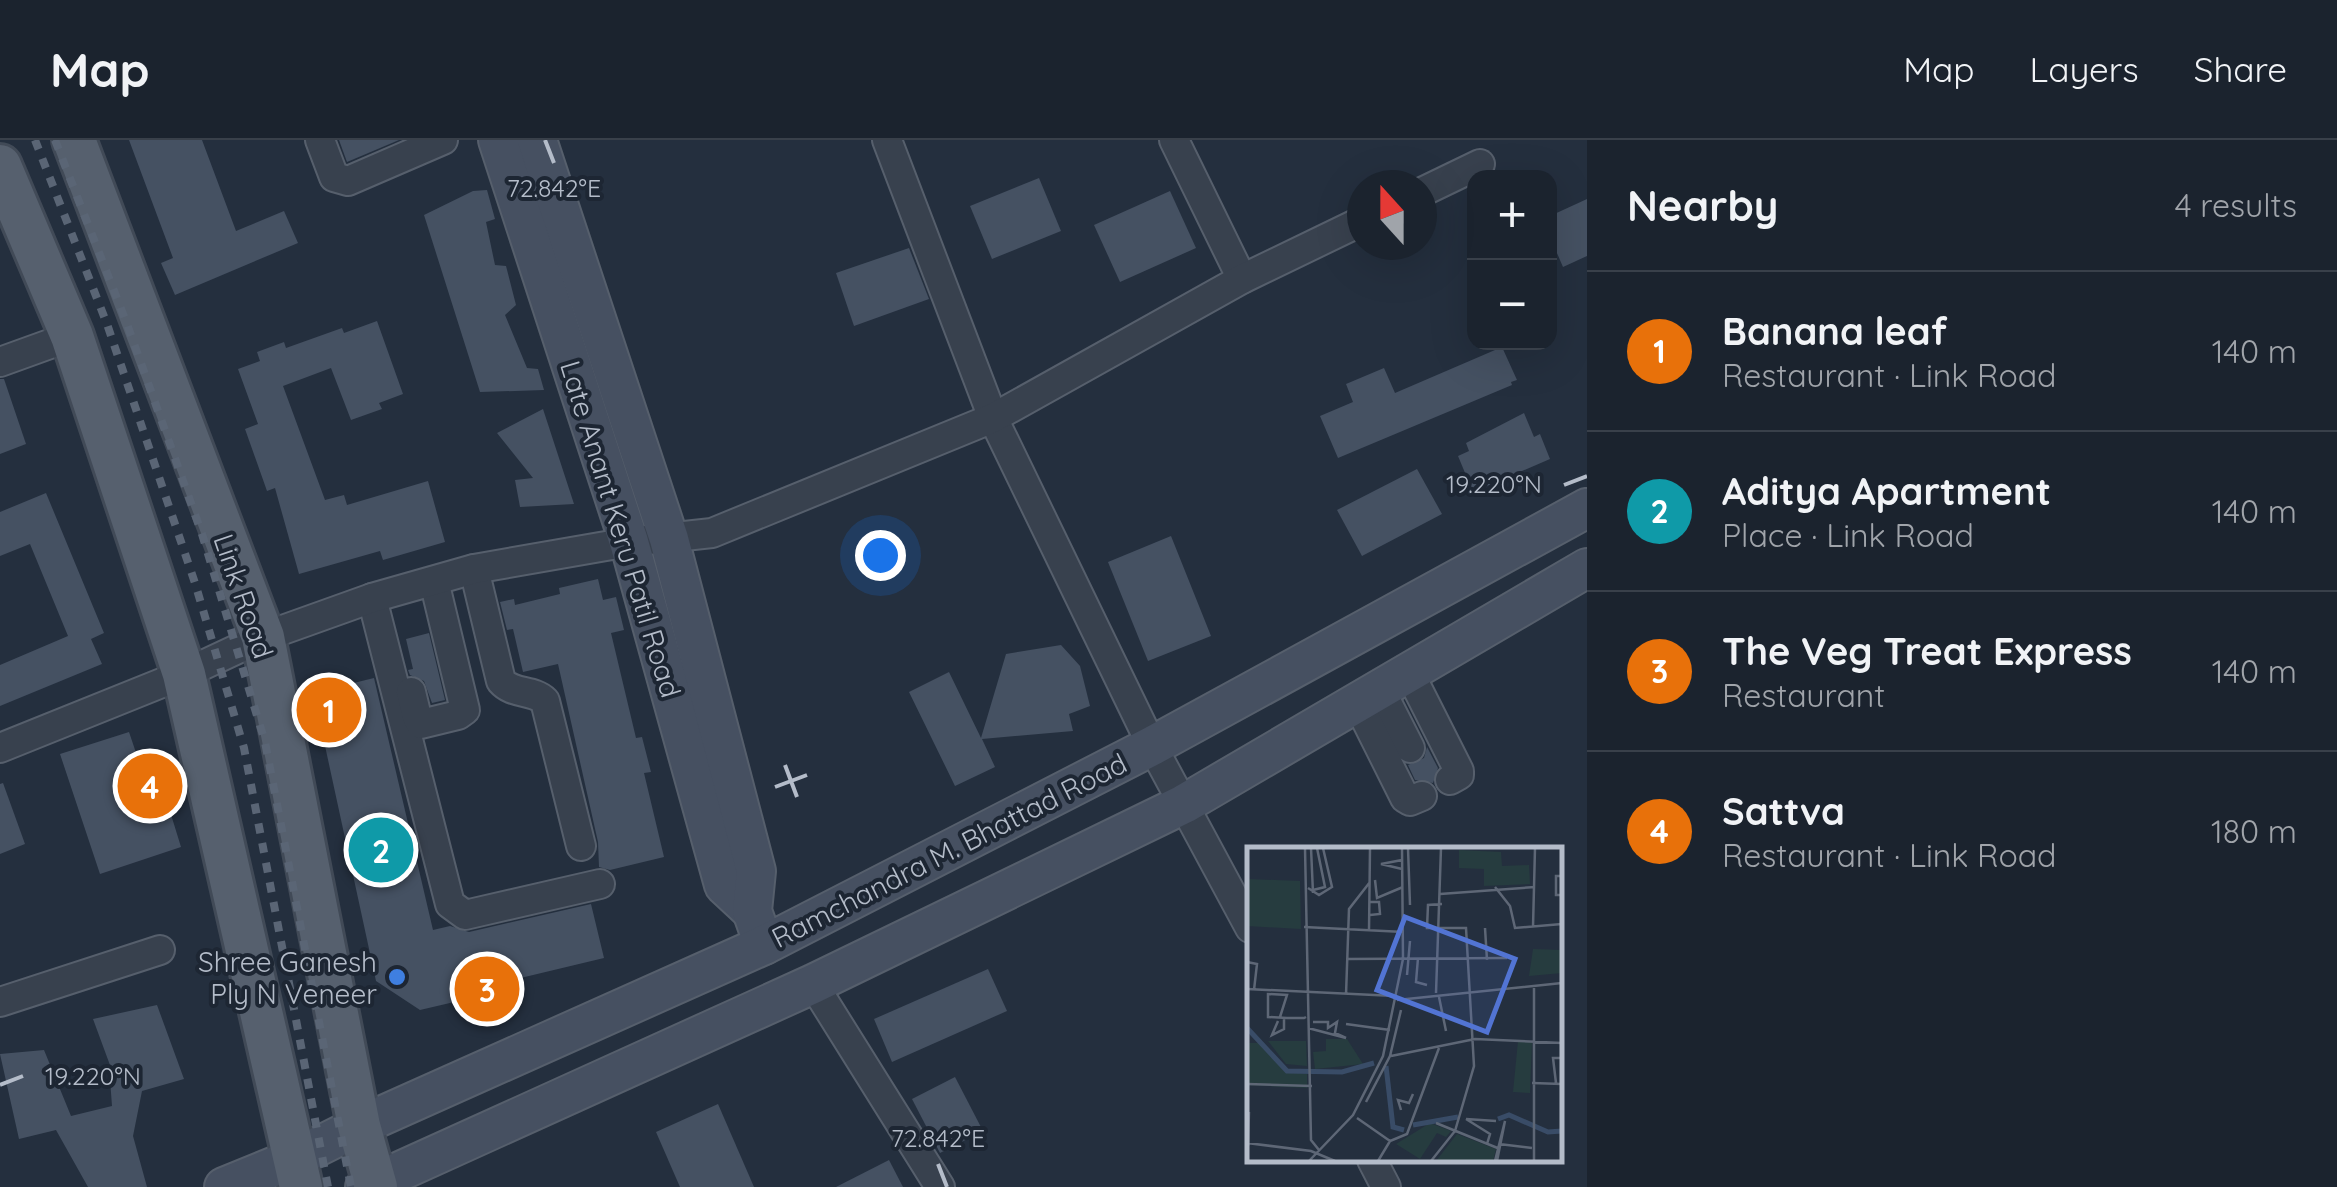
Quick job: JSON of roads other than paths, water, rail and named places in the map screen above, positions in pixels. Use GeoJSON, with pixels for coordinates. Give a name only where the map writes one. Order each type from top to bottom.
{"type":"FeatureCollection","features":[{"type":"Feature","properties":{"kind":"main road","name":"Link Road"},"geometry":{"type":"LineString","coordinates":[[74,140],[262,637],[372,1186]]}},
{"type":"Feature","properties":{"kind":"main road","name":"Late Anant Keru Patil Road"},"geometry":{"type":"LineString","coordinates":[[498,140],[629,542],[724,885],[758,928]]}},
{"type":"Feature","properties":{"kind":"main road","name":"Late Anant Keru Patil Road"},"geometry":{"type":"LineString","coordinates":[[537,140],[669,539],[756,871],[758,928]]}},
{"type":"Feature","properties":{"kind":"main road"},"geometry":{"type":"LineString","coordinates":[[0,166],[72,336],[184,674],[298,1173]]}},
{"type":"Feature","properties":{"kind":"main road","name":"Ramchandra M. Bhattad Road"},"geometry":{"type":"LineString","coordinates":[[224,1187],[298,1173],[359,1126],[758,928],[1152,746],[1587,508]]}},
{"type":"Feature","properties":{"kind":"main road","name":"Ramchandra M. Bhattad Road"},"geometry":{"type":"LineString","coordinates":[[372,1186],[813,984],[1184,804],[1587,568]]}},
{"type":"Feature","properties":{"kind":"main road"},"geometry":{"type":"LineString","coordinates":[[416,1100],[436,1156]]}},
{"type":"Feature","properties":{"kind":"street"},"geometry":{"type":"LineString","coordinates":[[320,140],[334,178],[348,180],[442,140]]}},
{"type":"Feature","properties":{"kind":"street"},"geometry":{"type":"LineString","coordinates":[[887,140],[993,418],[1152,746],[1247,922]]}},
{"type":"Feature","properties":{"kind":"street"},"geometry":{"type":"LineString","coordinates":[[1174,140],[1242,279]]}},
{"type":"Feature","properties":{"kind":"street"},"geometry":{"type":"LineString","coordinates":[[1437,185],[1480,164]]}},
{"type":"Feature","properties":{"kind":"street"},"geometry":{"type":"LineString","coordinates":[[0,748],[184,674],[262,637],[380,596],[474,570],[629,542],[712,533],[993,418],[1242,279],[1347,228]]}},
{"type":"Feature","properties":{"kind":"street"},"geometry":{"type":"LineString","coordinates":[[0,362],[72,336]]}},
{"type":"Feature","properties":{"kind":"street"},"geometry":{"type":"LineString","coordinates":[[474,570],[501,681],[506,688],[540,696],[545,701],[581,846]]}},
{"type":"Feature","properties":{"kind":"street"},"geometry":{"type":"LineString","coordinates":[[380,596],[416,717],[422,724],[458,715],[465,710],[434,581]]}},
{"type":"Feature","properties":{"kind":"street"},"geometry":{"type":"LineString","coordinates":[[380,596],[454,910],[466,915],[600,884]]}},
{"type":"Feature","properties":{"kind":"street"},"geometry":{"type":"LineString","coordinates":[[1382,688],[1442,734],[1459,770],[1459,775],[1450,780]]}},
{"type":"Feature","properties":{"kind":"street"},"geometry":{"type":"LineString","coordinates":[[1382,688],[1405,798],[1410,801],[1422,796]]}},
{"type":"Feature","properties":{"kind":"street"},"geometry":{"type":"LineString","coordinates":[[1398,753],[1442,734]]}},
{"type":"Feature","properties":{"kind":"street"},"geometry":{"type":"LineString","coordinates":[[0,1002],[160,950]]}},
{"type":"Feature","properties":{"kind":"street"},"geometry":{"type":"LineString","coordinates":[[813,984],[940,1187]]}},
{"type":"Feature","properties":{"kind":"street"},"geometry":{"type":"LineString","coordinates":[[1373,1162],[1386,1187]]}},
{"type":"Feature","properties":{"kind":"railway"},"geometry":{"type":"LineString","coordinates":[[35,140],[107,324],[195,583],[244,748],[328,1187]]}},
{"type":"Feature","properties":{"kind":"railway"},"geometry":{"type":"LineString","coordinates":[[55,140],[127,324],[202,534],[265,742],[351,1187]]}},
{"type":"Feature","properties":{"kind":"place","name":"Banana leaf"},"geometry":{"type":"Point","coordinates":[329,710]}},
{"type":"Feature","properties":{"kind":"place","name":"Sattva"},"geometry":{"type":"Point","coordinates":[150,786]}},
{"type":"Feature","properties":{"kind":"place","name":"Aditya Apartment"},"geometry":{"type":"Point","coordinates":[381,850]}},
{"type":"Feature","properties":{"kind":"place","name":"Shree Ganesh Ply N Veneer"},"geometry":{"type":"Point","coordinates":[397,977]}},
{"type":"Feature","properties":{"kind":"place","name":"The Veg Treat Express"},"geometry":{"type":"Point","coordinates":[487,989]}}]}
